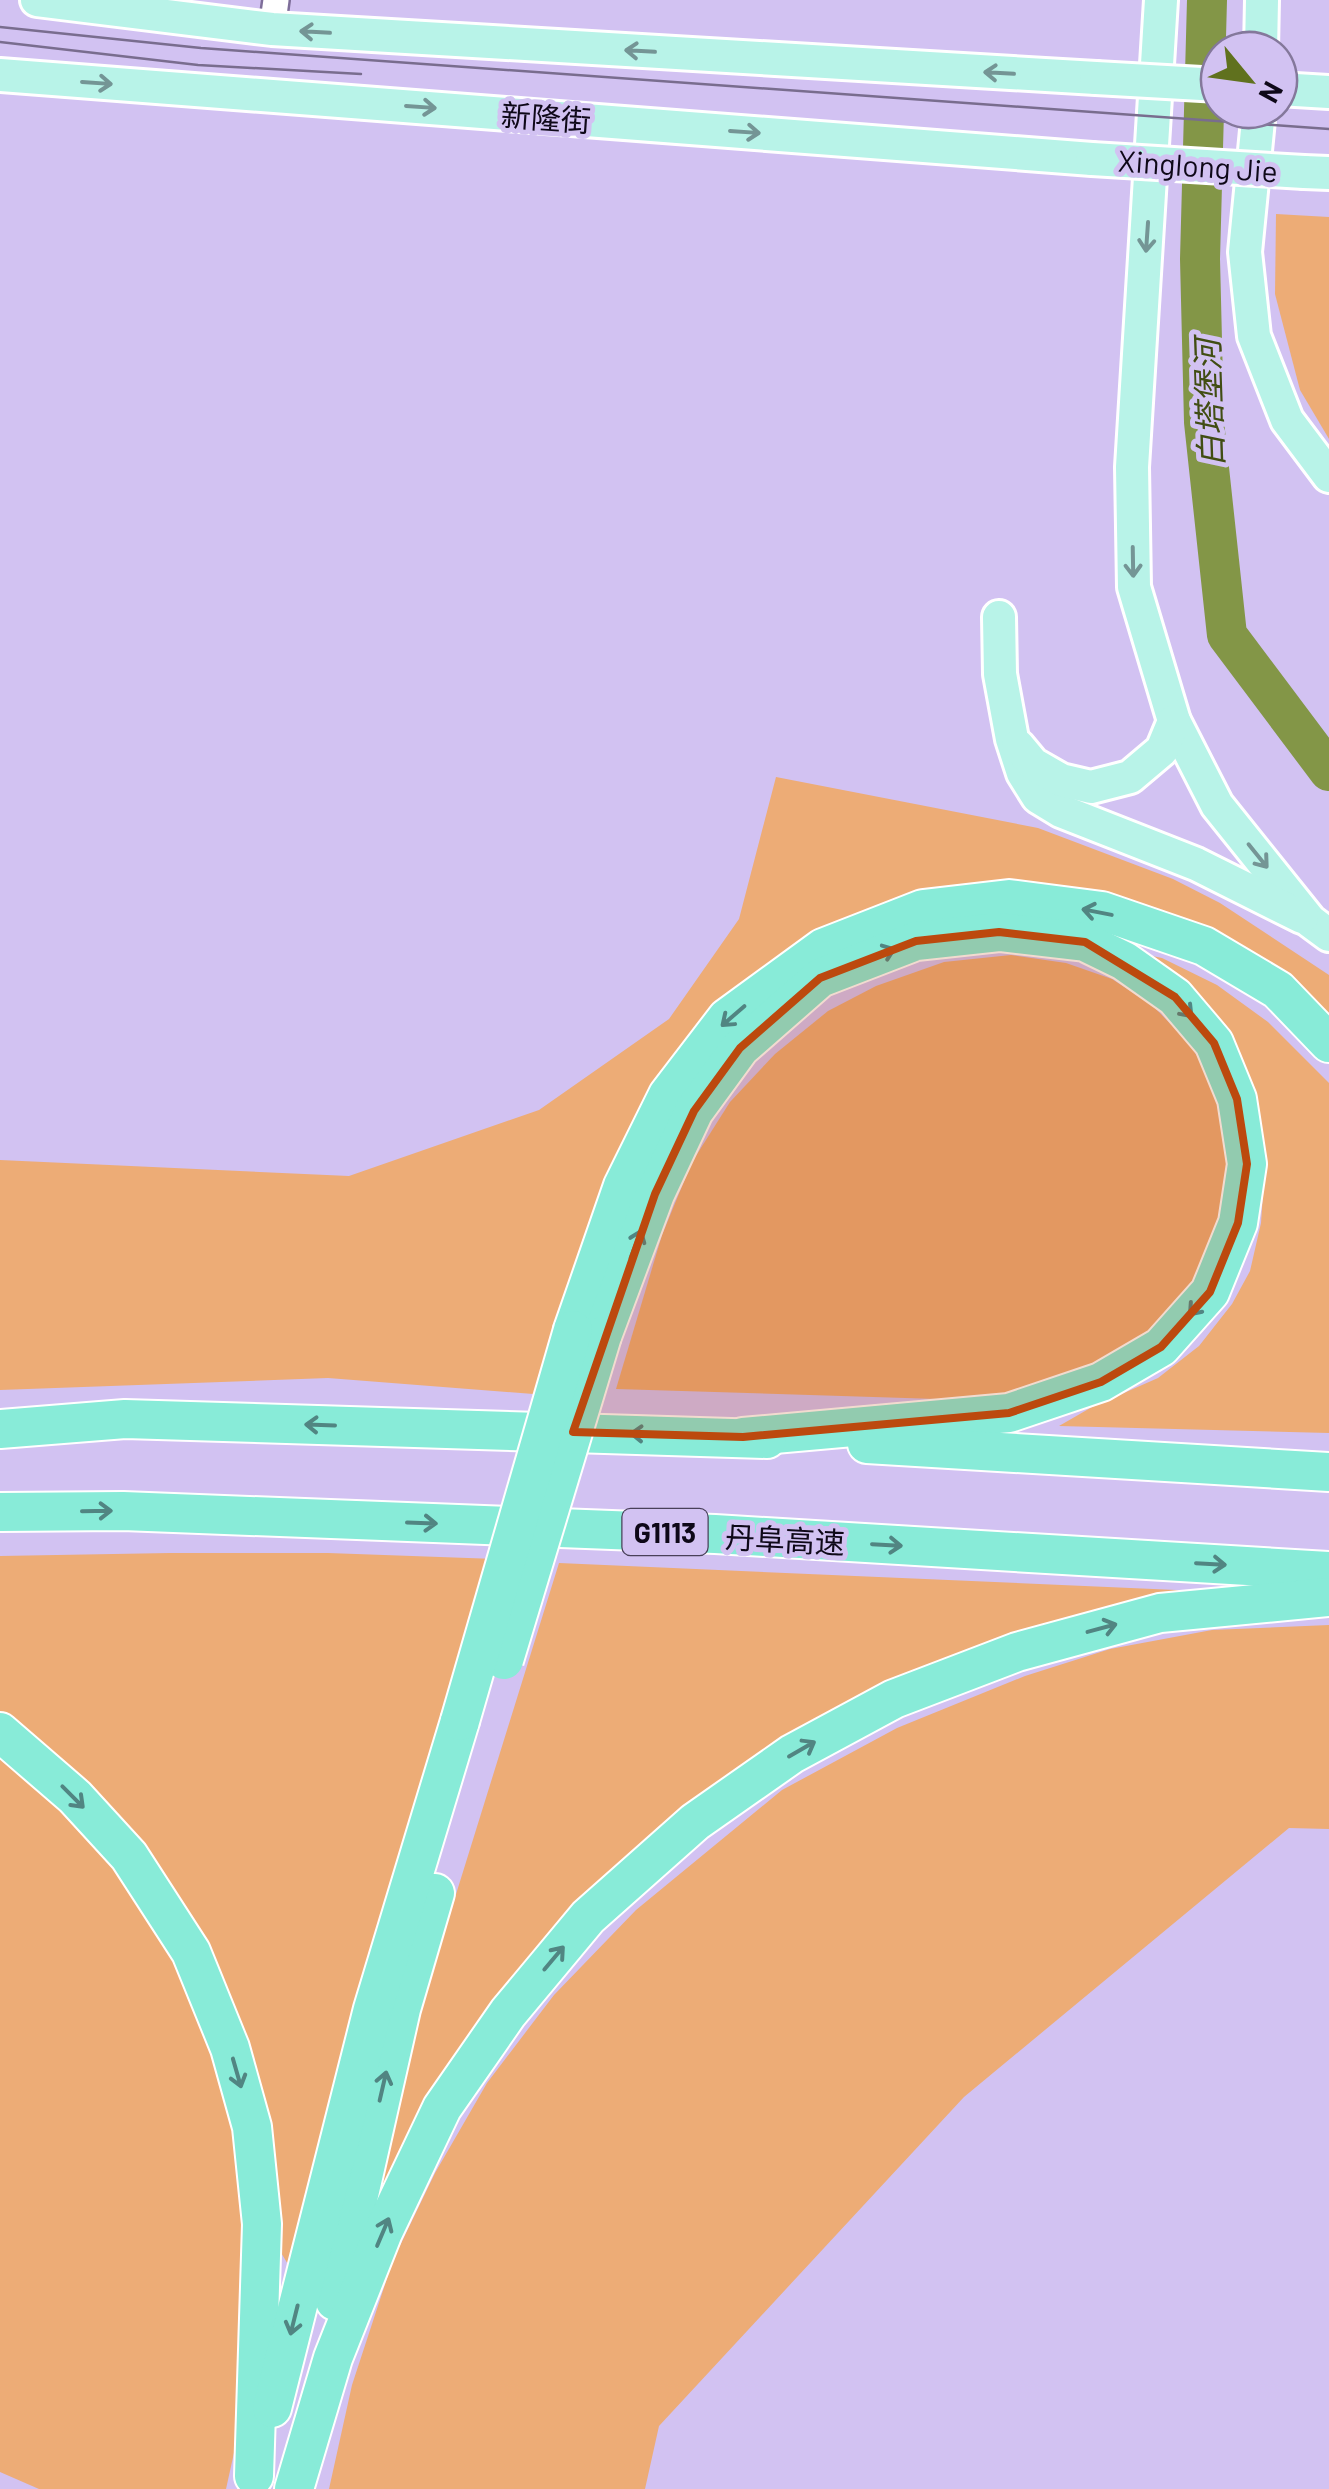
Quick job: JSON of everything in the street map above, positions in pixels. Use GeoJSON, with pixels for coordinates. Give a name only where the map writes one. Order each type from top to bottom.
{"type":"FeatureCollection","features":[{"type":"Feature","properties":{"kind":"highway"},"geometry":{"type":"LineString","coordinates":[[293,2489],[401,2009],[472,1723],[587,1332],[623,1186],[668,1095],[728,1018],[823,948],[923,909],[1009,899],[1102,912],[1204,946],[1278,990],[1329,1043]]}},
{"type":"Feature","properties":{"kind":"highway"},"geometry":{"type":"LineString","coordinates":[[587,1332],[694,1111],[740,1048],[820,978],[916,941],[999,932],[1085,942],[1124,961],[1175,998],[1214,1043],[1237,1099],[1247,1164],[1238,1222],[1210,1292],[1161,1347],[1101,1382],[1008,1412],[743,1437]]}},
{"type":"Feature","properties":{"kind":"highway"},"geometry":{"type":"LineString","coordinates":[[0,1429],[125,1420],[743,1437],[1329,1472]]}},
{"type":"Feature","properties":{"kind":"highway","name":"丹阜高速"},"geometry":{"type":"LineString","coordinates":[[0,1512],[123,1511],[714,1534],[1329,1571]]}},
{"type":"Feature","properties":{"kind":"highway"},"geometry":{"type":"LineString","coordinates":[[293,2489],[334,2358],[383,2232],[442,2108],[508,2013],[588,1917],[695,1822],[792,1754],[894,1699],[1017,1652],[1160,1613],[1329,1597]]}},
{"type":"Feature","properties":{"kind":"highway"},"geometry":{"type":"LineString","coordinates":[[253,2483],[373,2009],[472,1723]]}},
{"type":"Feature","properties":{"kind":"highway"},"geometry":{"type":"LineString","coordinates":[[0,1732],[75,1797],[129,1856],[191,1952],[230,2048],[252,2127],[262,2224],[253,2483]]}},
{"type":"Feature","properties":{"kind":"main road"},"geometry":{"type":"LineString","coordinates":[[37,0],[1199,85]]}},
{"type":"Feature","properties":{"kind":"main road"},"geometry":{"type":"LineString","coordinates":[[1161,0],[1132,466],[1134,587],[1174,720],[1217,805],[1320,928]]}},
{"type":"Feature","properties":{"kind":"main road"},"geometry":{"type":"LineString","coordinates":[[1261,30],[1262,0]]}},
{"type":"Feature","properties":{"kind":"main road","name":"新隆街"},"geometry":{"type":"LineString","coordinates":[[0,75],[1092,158]]}},
{"type":"Feature","properties":{"kind":"main road"},"geometry":{"type":"LineString","coordinates":[[1257,130],[1246,252],[1254,336],[1287,420],[1329,476]]}},
{"type":"Feature","properties":{"kind":"main road","name":"Xinglong Jie"},"geometry":{"type":"LineString","coordinates":[[1092,158],[1316,172]]}},
{"type":"Feature","properties":{"kind":"main road"},"geometry":{"type":"LineString","coordinates":[[1000,617],[1000,674],[1012,739],[1023,774],[1038,797],[1061,811],[1196,864],[1320,928]]}},
{"type":"Feature","properties":{"kind":"main road"},"geometry":{"type":"LineString","coordinates":[[1012,739],[1033,764],[1061,780],[1091,787],[1130,778],[1162,750],[1174,720]]}},
{"type":"Feature","properties":{"kind":"highlighted area"},"geometry":{"type":"Polygon","coordinates":[[[999,932],[1085,942],[1175,997],[1214,1043],[1237,1099],[1247,1164],[1238,1223],[1210,1292],[1161,1347],[1101,1382],[1009,1413],[743,1437],[573,1432],[655,1194],[694,1111],[740,1048],[820,978],[916,941],[999,932]]]}},
{"type":"Feature","properties":{"kind":"shaded area"},"geometry":{"type":"Polygon","coordinates":[[[1276,214],[1329,217],[1329,439],[1300,390],[1275,294],[1276,214]]]}},
{"type":"Feature","properties":{"kind":"shaded area"},"geometry":{"type":"Polygon","coordinates":[[[776,777],[1038,828],[1173,879],[1220,903],[1329,975],[1329,1030],[1182,925],[788,966],[546,1395],[328,1378],[0,1390],[0,1160],[349,1176],[539,1110],[669,1019],[739,919],[776,777]]]}},
{"type":"Feature","properties":{"kind":"shaded area"},"geometry":{"type":"Polygon","coordinates":[[[1128,951],[1162,958],[1217,985],[1268,1022],[1329,1083],[1329,1433],[1059,1426],[1158,1378],[1199,1346],[1232,1304],[1250,1271],[1261,1223],[1264,1178],[1260,1128],[1128,951]]]}},
{"type":"Feature","properties":{"kind":"shaded area"},"geometry":{"type":"Polygon","coordinates":[[[1011,955],[1066,963],[1112,979],[1152,1005],[1189,1043],[1214,1084],[1230,1125],[1234,1172],[1214,1259],[1138,1350],[1027,1393],[969,1400],[616,1389],[662,1235],[692,1162],[730,1102],[775,1054],[828,1011],[876,986],[944,962],[1011,955]]]}},
{"type":"Feature","properties":{"kind":"shaded area"},"geometry":{"type":"Polygon","coordinates":[[[170,1553],[496,1559],[292,2271],[280,2251],[264,2121],[210,1960],[174,1888],[118,1816],[0,1720],[0,1556],[170,1553]]]}},
{"type":"Feature","properties":{"kind":"shaded area"},"geometry":{"type":"Polygon","coordinates":[[[559,1563],[1199,1591],[1024,1638],[644,1855],[374,2210],[366,2208],[420,2010],[559,1563]]]}},
{"type":"Feature","properties":{"kind":"shaded area"},"geometry":{"type":"Polygon","coordinates":[[[1329,1625],[1329,1829],[1289,1828],[964,2097],[659,2426],[645,2489],[329,2489],[352,2385],[393,2260],[435,2173],[487,2083],[554,1995],[636,1910],[782,1790],[897,1728],[1025,1676],[1110,1649],[1212,1630],[1329,1625]]]}},
{"type":"Feature","properties":{"kind":"shaded area"},"geometry":{"type":"Polygon","coordinates":[[[0,1750],[100,1844],[176,1955],[223,2070],[249,2211],[245,2403],[226,2489],[39,2489],[0,2472],[0,1750]]]}},
{"type":"Feature","properties":{"kind":"waterway","name":"白塔堡河"},"geometry":{"type":"LineString","coordinates":[[1207,0],[1200,259],[1204,422],[1227,635],[1329,771]]}},
{"type":"Feature","properties":{"kind":"tram line"},"geometry":{"type":"LineString","coordinates":[[0,27],[201,48],[1329,129]]}},
{"type":"Feature","properties":{"kind":"tram line"},"geometry":{"type":"LineString","coordinates":[[0,42],[198,65],[361,74]]}}]}
